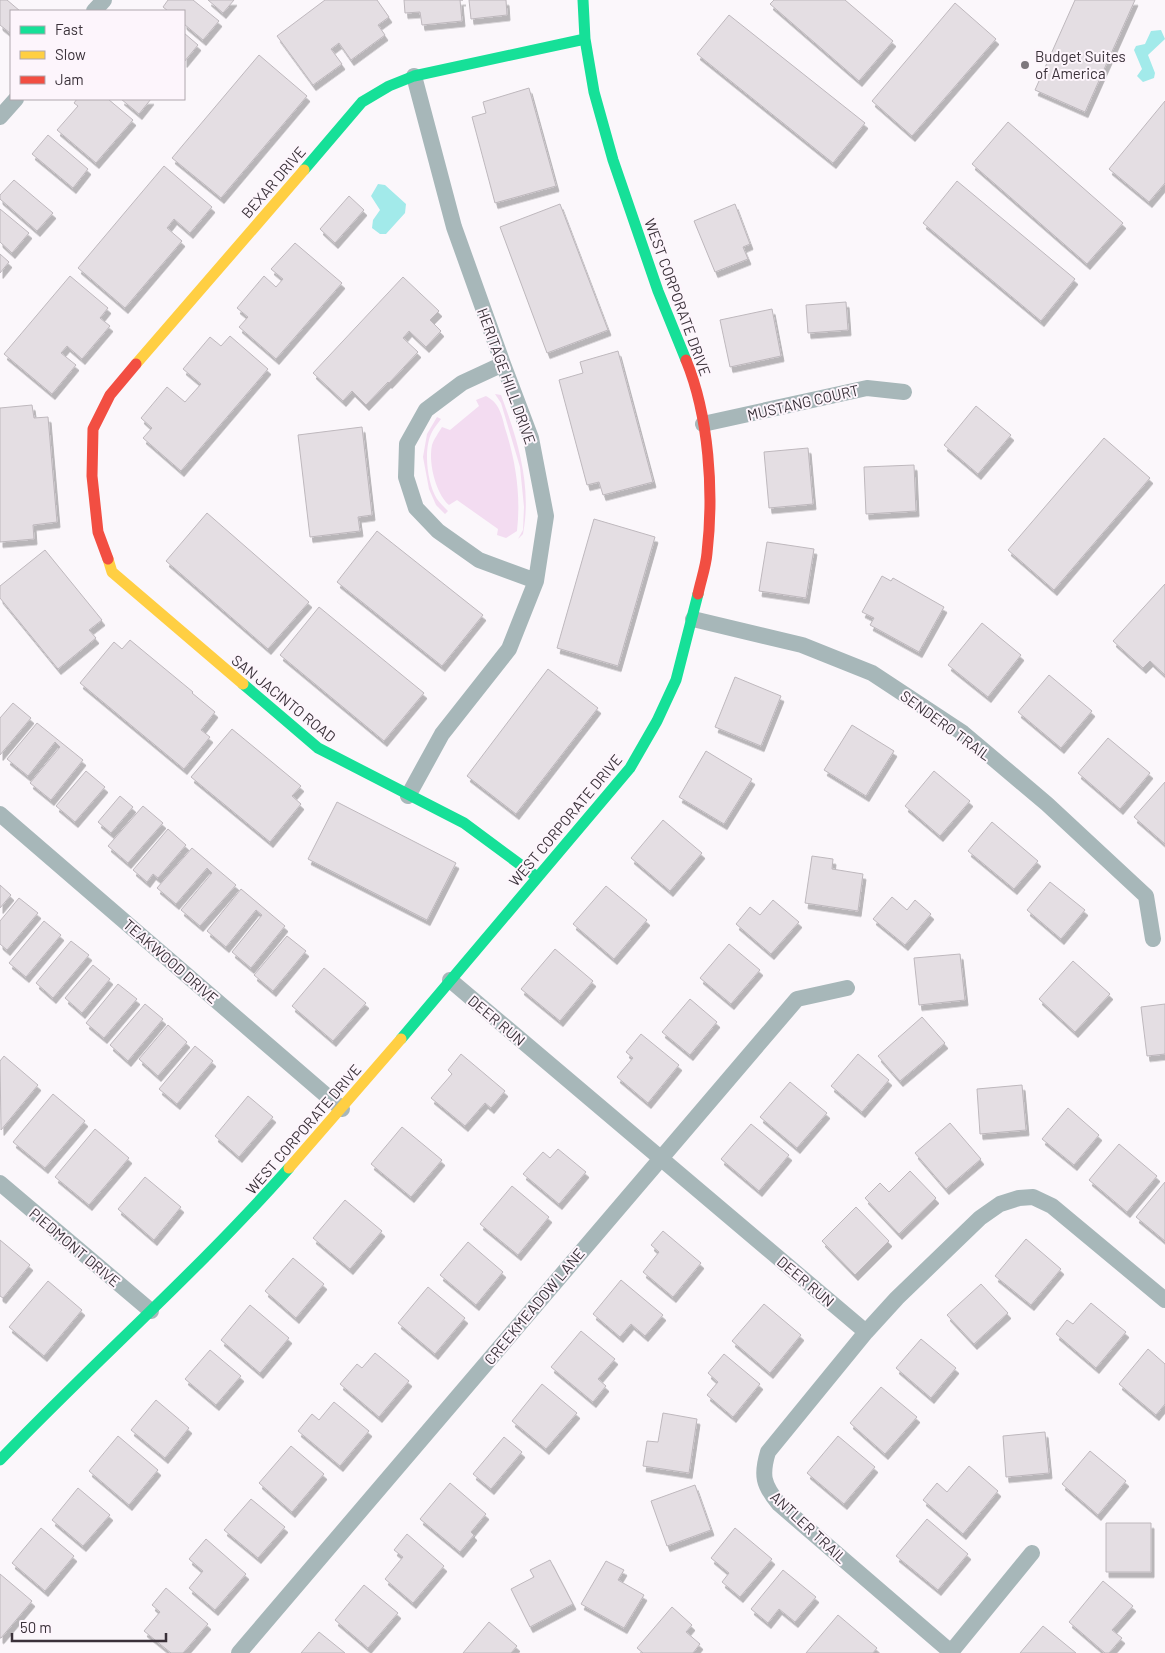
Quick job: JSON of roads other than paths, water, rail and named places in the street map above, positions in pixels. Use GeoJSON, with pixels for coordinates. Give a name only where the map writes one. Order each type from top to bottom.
{"type":"FeatureCollection","features":[{"type":"Feature","properties":{"kind":"street"},"geometry":{"type":"LineString","coordinates":[[95,10],[104,0]]}},
{"type":"Feature","properties":{"kind":"street","name":"WEST CORPORATE DRIVE"},"geometry":{"type":"LineString","coordinates":[[0,1460],[49,1408],[255,1207],[342,1109],[630,768],[658,721],[676,680],[693,619],[706,554],[711,490],[703,424],[693,377],[658,291],[613,160],[594,92],[586,39],[583,0]]}},
{"type":"Feature","properties":{"kind":"street","name":"BEXAR DRIVE"},"geometry":{"type":"LineString","coordinates":[[92,476],[93,429],[110,395],[362,102],[389,86],[414,76],[586,39]]}},
{"type":"Feature","properties":{"kind":"street","name":"HERITAGE HILL DRIVE"},"geometry":{"type":"LineString","coordinates":[[408,796],[442,734],[509,649],[536,582],[546,516],[531,438],[454,227],[414,76]]}},
{"type":"Feature","properties":{"kind":"street"},"geometry":{"type":"LineString","coordinates":[[0,117],[15,100]]}},
{"type":"Feature","properties":{"kind":"street"},"geometry":{"type":"LineString","coordinates":[[503,364],[462,382],[426,410],[407,444],[406,477],[416,508],[438,531],[479,560],[536,582]]}},
{"type":"Feature","properties":{"kind":"street","name":"MUSTANG COURT"},"geometry":{"type":"LineString","coordinates":[[703,424],[867,388],[904,392]]}},
{"type":"Feature","properties":{"kind":"street","name":"SAN JACINTO ROAD"},"geometry":{"type":"LineString","coordinates":[[92,476],[98,532],[112,572],[318,748],[408,796],[464,823],[537,877]]}},
{"type":"Feature","properties":{"kind":"street","name":"SENDERO TRAIL"},"geometry":{"type":"LineString","coordinates":[[693,619],[802,645],[872,673],[963,733],[1048,804],[1146,896],[1153,939]]}},
{"type":"Feature","properties":{"kind":"street","name":"TEAKWOOD DRIVE"},"geometry":{"type":"LineString","coordinates":[[0,814],[342,1109]]}},
{"type":"Feature","properties":{"kind":"street","name":"DEER RUN"},"geometry":{"type":"LineString","coordinates":[[450,980],[866,1332]]}},
{"type":"Feature","properties":{"kind":"street","name":"CREEKMEADOW LANE"},"geometry":{"type":"LineString","coordinates":[[239,1653],[797,999],[847,988]]}},
{"type":"Feature","properties":{"kind":"street","name":"PIEDMONT DRIVE"},"geometry":{"type":"LineString","coordinates":[[0,1183],[150,1311]]}},
{"type":"Feature","properties":{"kind":"street"},"geometry":{"type":"LineString","coordinates":[[866,1332],[897,1298],[980,1218],[1000,1204],[1019,1198],[1034,1197],[1052,1206],[1165,1300]]}},
{"type":"Feature","properties":{"kind":"street","name":"ANTLER TRAIL"},"geometry":{"type":"LineString","coordinates":[[866,1332],[768,1452],[763,1466],[764,1478],[769,1492],[779,1504],[952,1652]]}},
{"type":"Feature","properties":{"kind":"street"},"geometry":{"type":"LineString","coordinates":[[952,1652],[1032,1553]]}},
{"type":"Feature","properties":{"kind":"water"},"geometry":{"type":"Polygon","coordinates":[[[1161,30],[1165,39],[1148,55],[1155,73],[1154,78],[1143,82],[1137,76],[1142,69],[1134,50],[1136,46],[1145,44],[1151,31],[1161,30]]]}},
{"type":"Feature","properties":{"kind":"water"},"geometry":{"type":"Polygon","coordinates":[[[378,184],[385,185],[406,204],[405,213],[386,234],[380,234],[372,228],[373,220],[380,210],[371,196],[378,184]]]}},
{"type":"Feature","properties":{"kind":"place","name":"Budget Suites of America"},"geometry":{"type":"Point","coordinates":[1025,65]}}]}
